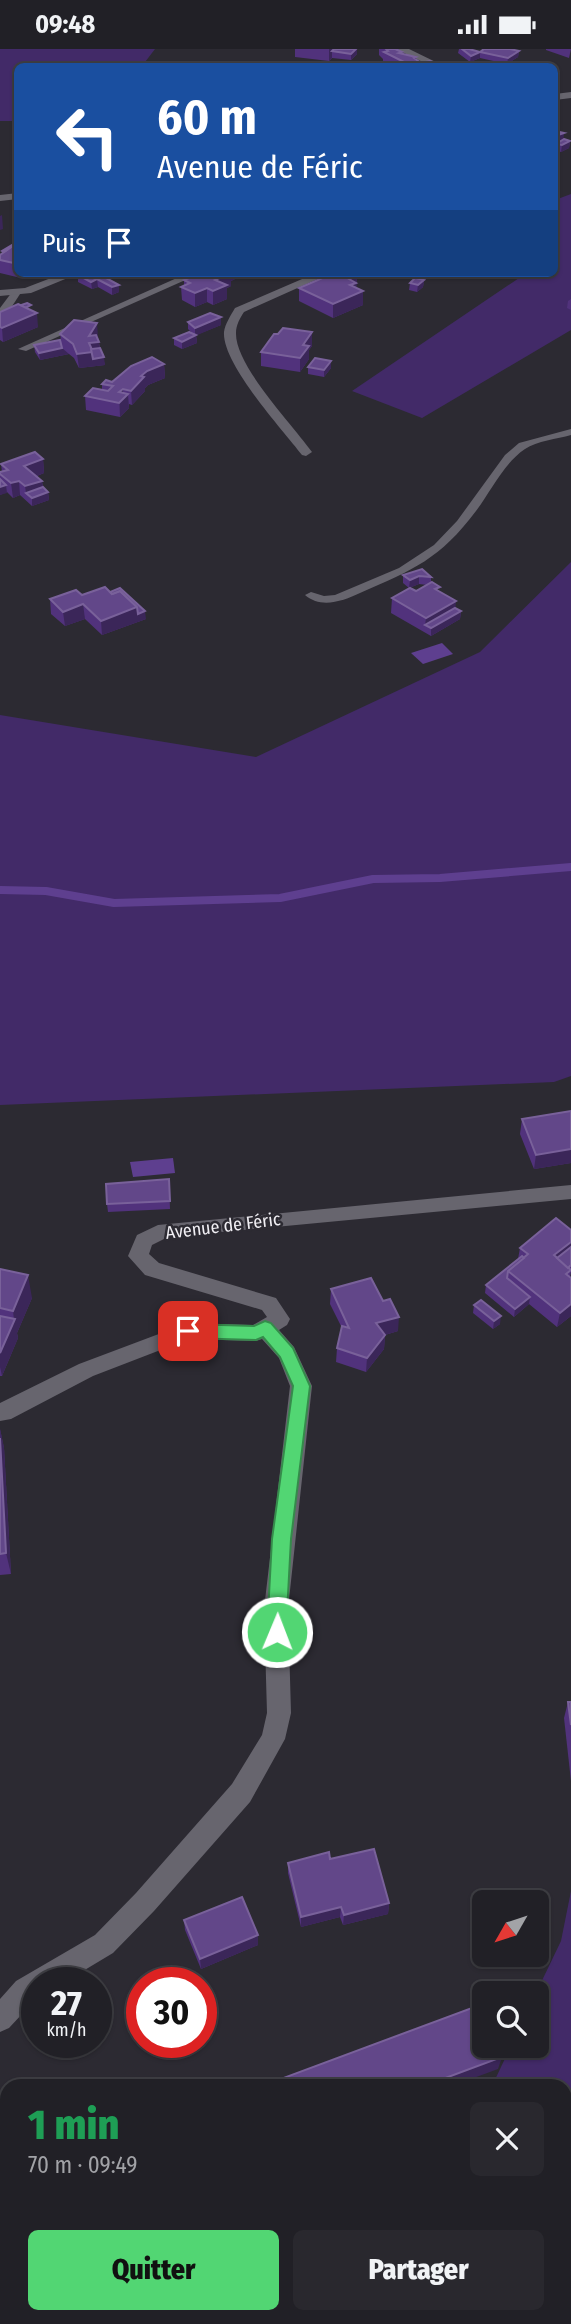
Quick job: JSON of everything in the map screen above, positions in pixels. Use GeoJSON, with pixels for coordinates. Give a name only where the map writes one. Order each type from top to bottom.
{"type":"FeatureCollection","features":[{"type":"Feature","properties":{"kind":"street"},"geometry":{"type":"LineString","coordinates":[[401,49],[433,63]]}},
{"type":"Feature","properties":{"kind":"street"},"geometry":{"type":"LineString","coordinates":[[0,293],[15,294],[63,277]]}},
{"type":"Feature","properties":{"kind":"street"},"geometry":{"type":"LineString","coordinates":[[306,452],[250,379],[238,359],[230,339],[230,331],[239,310],[316,277]]}},
{"type":"Feature","properties":{"kind":"street","name":"Avenue de Féric"},"geometry":{"type":"LineString","coordinates":[[265,1328],[280,1319],[269,1304],[152,1269],[138,1256],[144,1240],[165,1230],[571,1192]]}},
{"type":"Feature","properties":{"kind":"street"},"geometry":{"type":"LineString","coordinates":[[0,1412],[10,1410],[86,1370],[188,1331],[256,1333],[265,1328],[287,1353],[302,1386],[282,1539],[276,1609],[279,1713],[273,1739],[241,1793],[137,1910],[104,1944],[64,1967]]}},
{"type":"Feature","properties":{"kind":"street"},"geometry":{"type":"LineString","coordinates":[[0,2019],[21,1995]]}},
{"type":"Feature","properties":{"kind":"lane"},"geometry":{"type":"LineString","coordinates":[[23,349],[187,277]]}},
{"type":"Feature","properties":{"kind":"lane"},"geometry":{"type":"LineString","coordinates":[[0,311],[6,309],[15,294]]}},
{"type":"Feature","properties":{"kind":"lane"},"geometry":{"type":"LineString","coordinates":[[311,595],[320,600],[335,599],[400,573],[424,558],[443,543],[509,457],[523,446],[571,432]]}},
{"type":"Feature","properties":{"kind":"shaded area"},"geometry":{"type":"Polygon","coordinates":[[[0,49],[155,49],[144,63],[14,63],[14,121],[0,121],[0,49]]]}},
{"type":"Feature","properties":{"kind":"shaded area"},"geometry":{"type":"Polygon","coordinates":[[[571,194],[571,330],[422,418],[352,391],[521,277],[558,277],[558,199],[571,194]]]}},
{"type":"Feature","properties":{"kind":"shaded area"},"geometry":{"type":"Polygon","coordinates":[[[571,562],[571,1076],[554,1082],[0,1105],[0,715],[256,757],[480,652],[571,562]]]}},
{"type":"Feature","properties":{"kind":"shaded area"},"geometry":{"type":"Polygon","coordinates":[[[442,643],[453,654],[423,664],[411,653],[442,643]]]}},
{"type":"Feature","properties":{"kind":"shaded area"},"geometry":{"type":"Polygon","coordinates":[[[173,1158],[175,1173],[133,1177],[130,1162],[173,1158]]]}},
{"type":"Feature","properties":{"kind":"shaded area"},"geometry":{"type":"Polygon","coordinates":[[[571,1891],[571,2079],[495,2079],[505,2058],[549,2058],[549,1981],[542,1981],[561,1941],[571,1891]]]}},
{"type":"Feature","properties":{"kind":"building"},"geometry":{"type":"Polygon","coordinates":[[[356,49],[351,54],[332,51],[356,49]]]}},
{"type":"Feature","properties":{"kind":"building"},"geometry":{"type":"Polygon","coordinates":[[[386,49],[398,49],[402,52],[399,53],[416,57],[414,58],[421,63],[406,63],[384,52],[388,51],[386,49]]]}},
{"type":"Feature","properties":{"kind":"building"},"geometry":{"type":"Polygon","coordinates":[[[462,49],[469,49],[480,52],[471,56],[462,49]]]}},
{"type":"Feature","properties":{"kind":"building"},"geometry":{"type":"Polygon","coordinates":[[[484,49],[519,51],[508,58],[480,52],[484,49]]]}},
{"type":"Feature","properties":{"kind":"building"},"geometry":{"type":"Polygon","coordinates":[[[564,139],[570,141],[562,145],[558,143],[564,139]]]}},
{"type":"Feature","properties":{"kind":"building"},"geometry":{"type":"Polygon","coordinates":[[[14,245],[14,263],[0,260],[0,255],[14,245]]]}},
{"type":"Feature","properties":{"kind":"building"},"geometry":{"type":"Polygon","coordinates":[[[82,277],[104,277],[119,285],[112,287],[97,279],[91,282],[82,277]]]}},
{"type":"Feature","properties":{"kind":"building"},"geometry":{"type":"Polygon","coordinates":[[[192,277],[221,277],[215,280],[227,285],[213,291],[207,288],[195,293],[181,287],[190,283],[184,280],[192,277]]]}},
{"type":"Feature","properties":{"kind":"building"},"geometry":{"type":"Polygon","coordinates":[[[354,277],[349,279],[356,283],[350,285],[363,291],[333,304],[299,288],[320,279],[317,278],[354,277]]]}},
{"type":"Feature","properties":{"kind":"building"},"geometry":{"type":"Polygon","coordinates":[[[415,278],[424,280],[418,285],[410,283],[415,278]]]}},
{"type":"Feature","properties":{"kind":"building"},"geometry":{"type":"Polygon","coordinates":[[[18,304],[37,313],[0,327],[0,312],[18,304]]]}},
{"type":"Feature","properties":{"kind":"building"},"geometry":{"type":"Polygon","coordinates":[[[210,313],[221,317],[195,328],[188,322],[210,313]]]}},
{"type":"Feature","properties":{"kind":"building"},"geometry":{"type":"Polygon","coordinates":[[[74,320],[97,323],[89,336],[96,335],[99,342],[89,343],[93,352],[77,354],[73,344],[60,334],[74,320]]]}},
{"type":"Feature","properties":{"kind":"building"},"geometry":{"type":"Polygon","coordinates":[[[283,328],[312,332],[303,345],[309,346],[300,358],[261,352],[274,334],[278,334],[283,328]]]}},
{"type":"Feature","properties":{"kind":"building"},"geometry":{"type":"Polygon","coordinates":[[[189,332],[196,335],[182,342],[174,338],[189,332]]]}},
{"type":"Feature","properties":{"kind":"building"},"geometry":{"type":"Polygon","coordinates":[[[60,340],[62,348],[39,353],[34,345],[60,340]]]}},
{"type":"Feature","properties":{"kind":"building"},"geometry":{"type":"Polygon","coordinates":[[[100,348],[104,357],[93,359],[91,349],[100,348]]]}},
{"type":"Feature","properties":{"kind":"building"},"geometry":{"type":"Polygon","coordinates":[[[152,357],[164,364],[147,371],[131,391],[123,389],[119,392],[128,394],[119,403],[85,396],[93,388],[108,391],[113,386],[102,384],[106,380],[112,382],[131,366],[152,357]]]}},
{"type":"Feature","properties":{"kind":"building"},"geometry":{"type":"Polygon","coordinates":[[[315,358],[331,361],[324,370],[308,367],[315,358]]]}},
{"type":"Feature","properties":{"kind":"building"},"geometry":{"type":"Polygon","coordinates":[[[35,452],[43,459],[24,466],[42,481],[25,486],[19,481],[11,483],[0,474],[8,470],[1,464],[35,452]]]}},
{"type":"Feature","properties":{"kind":"building"},"geometry":{"type":"Polygon","coordinates":[[[43,487],[48,492],[32,498],[26,493],[43,487]]]}},
{"type":"Feature","properties":{"kind":"building"},"geometry":{"type":"Polygon","coordinates":[[[422,569],[431,577],[419,576],[410,580],[403,575],[422,569]]]}},
{"type":"Feature","properties":{"kind":"building"},"geometry":{"type":"Polygon","coordinates":[[[432,582],[440,587],[435,589],[456,601],[426,618],[392,598],[410,588],[416,591],[432,582]]]}},
{"type":"Feature","properties":{"kind":"building"},"geometry":{"type":"Polygon","coordinates":[[[105,587],[112,594],[120,591],[137,607],[101,621],[83,604],[63,612],[50,599],[76,590],[82,595],[105,587]]]}},
{"type":"Feature","properties":{"kind":"building"},"geometry":{"type":"Polygon","coordinates":[[[120,588],[145,611],[138,614],[137,607],[120,591],[112,594],[110,592],[120,588]]]}},
{"type":"Feature","properties":{"kind":"building"},"geometry":{"type":"Polygon","coordinates":[[[455,608],[461,611],[431,628],[425,625],[455,608]]]}},
{"type":"Feature","properties":{"kind":"building"},"geometry":{"type":"Polygon","coordinates":[[[571,1111],[571,1149],[536,1155],[522,1119],[571,1111]]]}},
{"type":"Feature","properties":{"kind":"building"},"geometry":{"type":"Polygon","coordinates":[[[169,1179],[170,1201],[107,1204],[106,1184],[169,1179]]]}},
{"type":"Feature","properties":{"kind":"building"},"geometry":{"type":"Polygon","coordinates":[[[556,1218],[571,1230],[571,1242],[554,1255],[571,1270],[566,1274],[571,1278],[571,1304],[560,1313],[508,1271],[528,1254],[520,1248],[556,1218]]]}},
{"type":"Feature","properties":{"kind":"building"},"geometry":{"type":"Polygon","coordinates":[[[571,1247],[571,1265],[568,1268],[557,1258],[571,1247]]]}},
{"type":"Feature","properties":{"kind":"building"},"geometry":{"type":"Polygon","coordinates":[[[522,1256],[524,1258],[508,1271],[507,1278],[530,1297],[515,1309],[486,1285],[522,1256]]]}},
{"type":"Feature","properties":{"kind":"building"},"geometry":{"type":"Polygon","coordinates":[[[0,1269],[28,1275],[13,1311],[0,1308],[0,1269]]]}},
{"type":"Feature","properties":{"kind":"building"},"geometry":{"type":"Polygon","coordinates":[[[371,1278],[383,1301],[390,1299],[399,1317],[376,1323],[385,1335],[367,1358],[337,1348],[342,1326],[349,1328],[331,1289],[371,1278]]]}},
{"type":"Feature","properties":{"kind":"building"},"geometry":{"type":"Polygon","coordinates":[[[481,1300],[501,1316],[494,1321],[474,1305],[481,1300]]]}},
{"type":"Feature","properties":{"kind":"building"},"geometry":{"type":"Polygon","coordinates":[[[0,1316],[15,1319],[0,1353],[0,1316]]]}},
{"type":"Feature","properties":{"kind":"building"},"geometry":{"type":"Polygon","coordinates":[[[0,1438],[6,1553],[0,1554],[0,1438]]]}},
{"type":"Feature","properties":{"kind":"building"},"geometry":{"type":"Polygon","coordinates":[[[568,1702],[571,1702],[571,1725],[568,1702]]]}},
{"type":"Feature","properties":{"kind":"building"},"geometry":{"type":"Polygon","coordinates":[[[374,1849],[389,1903],[344,1915],[341,1907],[301,1917],[288,1863],[329,1852],[330,1859],[374,1849]]]}},
{"type":"Feature","properties":{"kind":"building"},"geometry":{"type":"Polygon","coordinates":[[[242,1897],[258,1935],[200,1959],[184,1920],[242,1897]]]}},
{"type":"Feature","properties":{"kind":"building"},"geometry":{"type":"Polygon","coordinates":[[[472,2008],[472,2058],[499,2058],[443,2079],[281,2079],[472,2008]]]}},
{"type":"Feature","properties":{"kind":"waterway"},"geometry":{"type":"LineString","coordinates":[[0,890],[46,891],[114,903],[280,898],[373,879],[440,878],[571,867]]}},
{"type":"Feature","properties":{"kind":"route"},"geometry":{"type":"LineString","coordinates":[[188,1331],[256,1333],[265,1328],[287,1353],[302,1386],[282,1539],[276,1609],[277,1632]]}}]}
